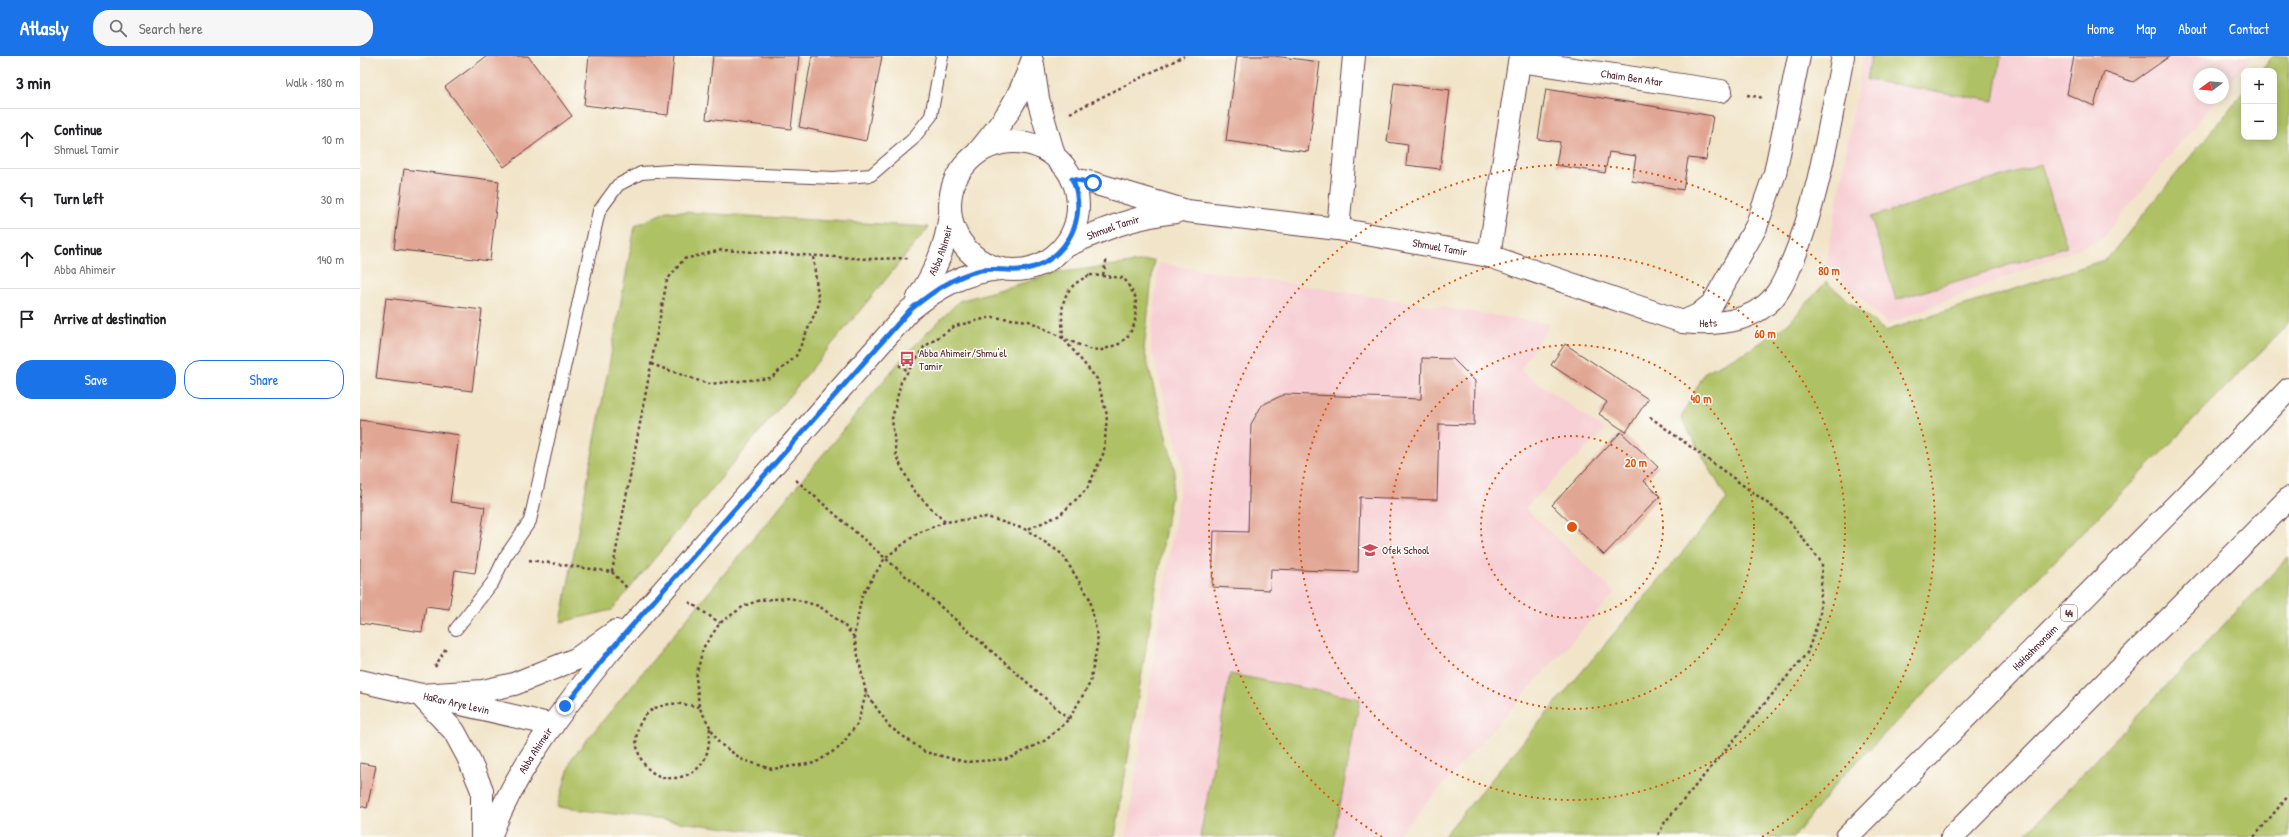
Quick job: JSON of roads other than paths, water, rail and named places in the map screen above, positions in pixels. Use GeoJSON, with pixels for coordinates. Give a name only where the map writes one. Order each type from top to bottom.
{"type":"FeatureCollection","features":[{"type":"Feature","properties":{"kind":"main road"},"geometry":{"type":"LineString","coordinates":[[1338,229],[1354,56]]}},
{"type":"Feature","properties":{"kind":"main road","name":"Hets"},"geometry":{"type":"LineString","coordinates":[[1683,322],[1698,315],[1713,303],[1756,227],[1775,173],[1799,56]]}},
{"type":"Feature","properties":{"kind":"main road","name":"Hets"},"geometry":{"type":"LineString","coordinates":[[1683,322],[1706,325],[1748,315],[1768,304],[1781,288],[1804,233],[1818,186],[1843,56]]}},
{"type":"Feature","properties":{"kind":"main road","name":"Chaim Ben Atar"},"geometry":{"type":"LineString","coordinates":[[1489,256],[1520,58],[1721,91]]}},
{"type":"Feature","properties":{"kind":"main road"},"geometry":{"type":"LineString","coordinates":[[1032,59],[1044,126],[1054,155]]}},
{"type":"Feature","properties":{"kind":"main road"},"geometry":{"type":"LineString","coordinates":[[977,154],[996,145],[1016,142],[1036,146],[1054,155],[1064,166],[1072,179],[1077,196],[1078,214],[1073,231],[1064,246],[1051,259],[1035,267],[1018,270],[1000,269],[980,260],[965,247],[955,229],[950,208],[953,188],[962,168],[977,154],[1007,116],[1022,91],[1032,59]]}},
{"type":"Feature","properties":{"kind":"main road","name":"Shmuel Tamir"},"geometry":{"type":"LineString","coordinates":[[1072,179],[1093,183],[1187,211],[1338,229],[1489,256],[1683,322]]}},
{"type":"Feature","properties":{"kind":"main road","name":"Abba Ahimeir"},"geometry":{"type":"LineString","coordinates":[[490,837],[499,814],[530,757],[552,725],[608,653],[910,310],[941,258],[948,233],[950,208]]}},
{"type":"Feature","properties":{"kind":"main road","name":"Shmuel Tamir"},"geometry":{"type":"LineString","coordinates":[[1064,246],[1114,224],[1150,214],[1187,211]]}},
{"type":"Feature","properties":{"kind":"main road","name":"Abba Ahimeir"},"geometry":{"type":"LineString","coordinates":[[910,310],[937,289],[951,281],[982,270],[1000,269]]}},
{"type":"Feature","properties":{"kind":"main road","name":"HaHashmonaim"},"geometry":{"type":"LineString","coordinates":[[1847,837],[2217,465],[2289,388]]}},
{"type":"Feature","properties":{"kind":"main road"},"geometry":{"type":"LineString","coordinates":[[1952,837],[2284,505]]}},
{"type":"Feature","properties":{"kind":"main road"},"geometry":{"type":"LineString","coordinates":[[420,695],[483,691],[514,684],[540,675],[576,660],[647,608]]}},
{"type":"Feature","properties":{"kind":"main road","name":"HaRav Arye Levin"},"geometry":{"type":"LineString","coordinates":[[360,681],[552,725]]}},
{"type":"Feature","properties":{"kind":"main road"},"geometry":{"type":"LineString","coordinates":[[420,695],[454,731],[471,764],[482,790],[482,837]]}},
{"type":"Feature","properties":{"kind":"lane"},"geometry":{"type":"LineString","coordinates":[[456,629],[493,582],[505,557],[530,521],[599,211],[618,185],[641,173],[670,171],[834,178],[871,175],[912,140],[931,116],[942,56]]}},
{"type":"Feature","properties":{"kind":"place","name":"Abba Ahimeir/Shmu'el Tamir"},"geometry":{"type":"Point","coordinates":[907,359]}},
{"type":"Feature","properties":{"kind":"place","name":"Ofek School"},"geometry":{"type":"Point","coordinates":[1370,550]}}]}
